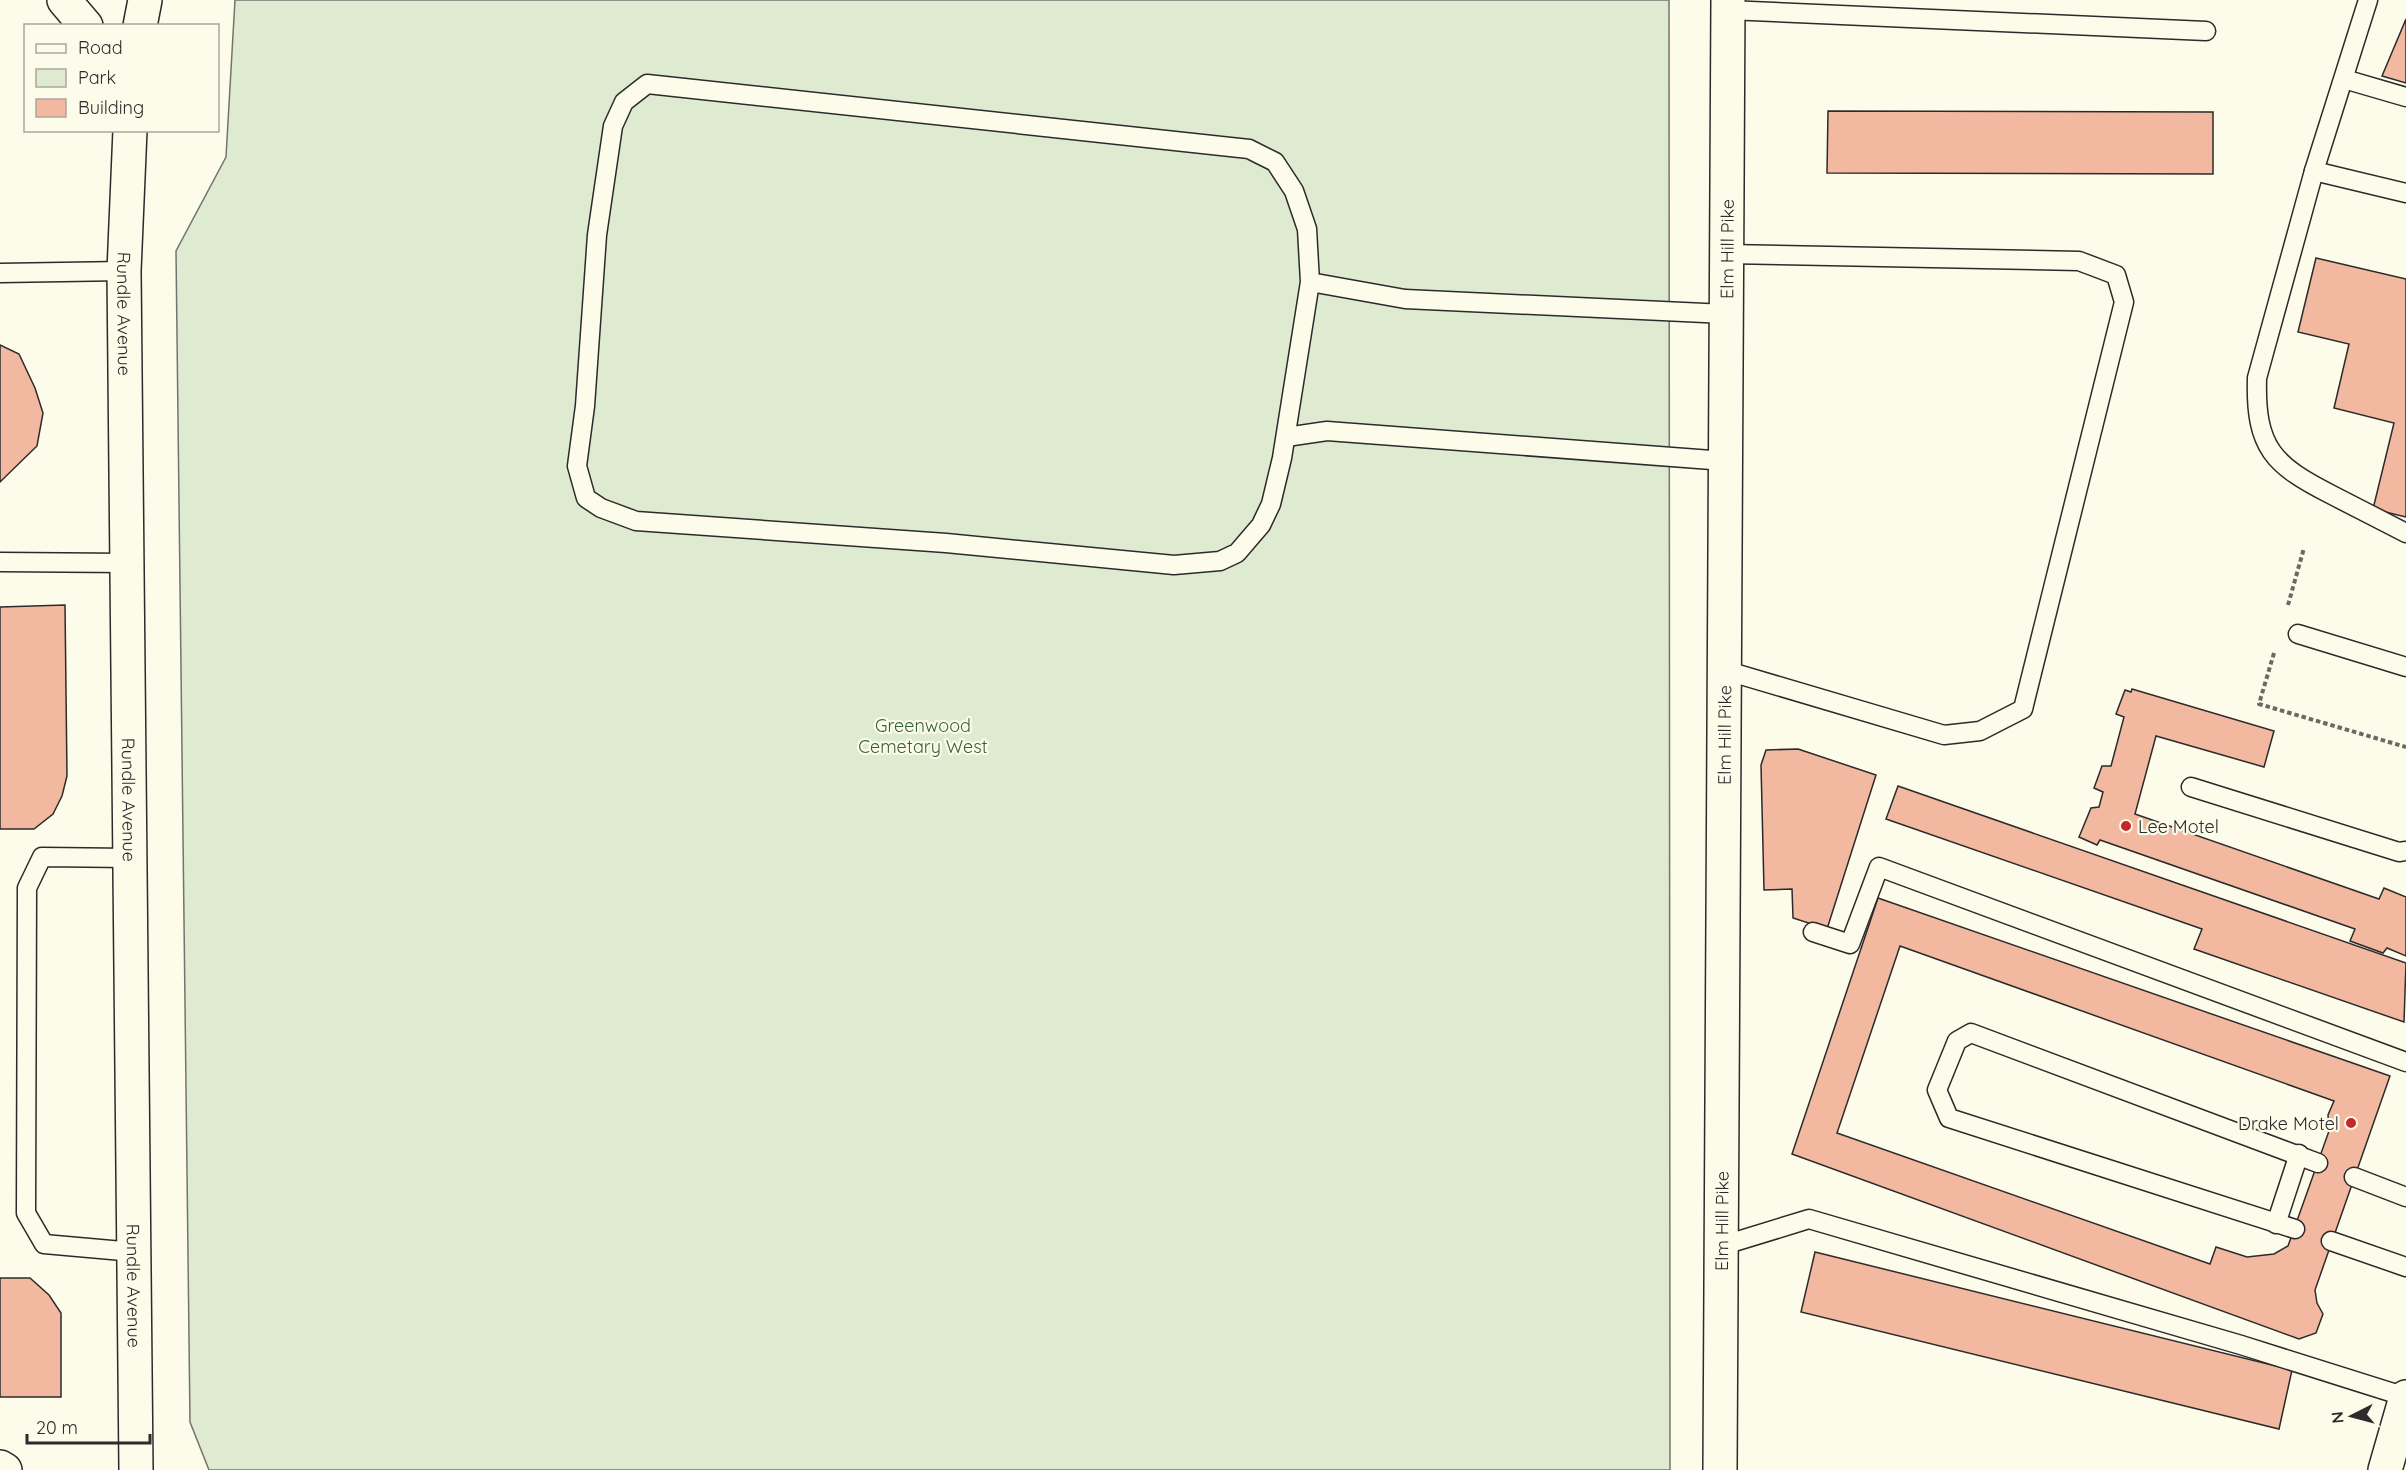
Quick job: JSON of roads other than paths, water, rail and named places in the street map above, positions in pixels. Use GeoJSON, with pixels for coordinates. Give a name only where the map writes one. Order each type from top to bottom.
{"type":"FeatureCollection","features":[{"type":"Feature","properties":{"kind":"main road"},"geometry":{"type":"LineString","coordinates":[[64,0],[84,24]]}},
{"type":"Feature","properties":{"kind":"main road"},"geometry":{"type":"LineString","coordinates":[[140,24],[145,0]]}},
{"type":"Feature","properties":{"kind":"main road","name":"Elm Hill Pike"},"geometry":{"type":"LineString","coordinates":[[1720,1470],[1728,5]]}},
{"type":"Feature","properties":{"kind":"main road","name":"Rundle Avenue"},"geometry":{"type":"LineString","coordinates":[[130,132],[124,271],[136,1470]]}},
{"type":"Feature","properties":{"kind":"main road"},"geometry":{"type":"LineString","coordinates":[[2385,1470],[2406,1397]]}},
{"type":"Feature","properties":{"kind":"main road"},"geometry":{"type":"LineString","coordinates":[[0,1467],[6,1470]]}},
{"type":"Feature","properties":{"kind":"lane"},"geometry":{"type":"LineString","coordinates":[[2368,0],[2314,171],[2257,378],[2259,425],[2268,446],[2279,463],[2298,478],[2406,533]]}},
{"type":"Feature","properties":{"kind":"lane"},"geometry":{"type":"LineString","coordinates":[[1728,5],[2206,31]]}},
{"type":"Feature","properties":{"kind":"lane"},"geometry":{"type":"LineString","coordinates":[[2344,78],[2406,97]]}},
{"type":"Feature","properties":{"kind":"lane"},"geometry":{"type":"LineString","coordinates":[[647,84],[1249,149],[1275,162],[1294,191],[1307,229],[1310,282],[1286,437],[1272,504],[1261,525],[1237,553],[1220,561],[1174,565],[946,543],[636,521],[601,508],[586,498],[577,466],[585,406],[597,235],[613,126],[624,102],[647,84]]}},
{"type":"Feature","properties":{"kind":"lane"},"geometry":{"type":"LineString","coordinates":[[2314,171],[2406,193]]}},
{"type":"Feature","properties":{"kind":"lane"},"geometry":{"type":"LineString","coordinates":[[1724,670],[1944,735],[1980,731],[2023,709],[2124,302],[2116,275],[2079,261],[1726,254]]}},
{"type":"Feature","properties":{"kind":"lane"},"geometry":{"type":"LineString","coordinates":[[0,273],[124,271]]}},
{"type":"Feature","properties":{"kind":"lane"},"geometry":{"type":"LineString","coordinates":[[1310,282],[1405,299],[1726,314]]}},
{"type":"Feature","properties":{"kind":"lane"},"geometry":{"type":"LineString","coordinates":[[1286,437],[1327,431],[1725,461]]}},
{"type":"Feature","properties":{"kind":"lane"},"geometry":{"type":"LineString","coordinates":[[0,562],[127,563]]}},
{"type":"Feature","properties":{"kind":"lane"},"geometry":{"type":"LineString","coordinates":[[2298,634],[2406,667]]}},
{"type":"Feature","properties":{"kind":"lane"},"geometry":{"type":"LineString","coordinates":[[2192,787],[2399,852],[2406,851]]}},
{"type":"Feature","properties":{"kind":"lane"},"geometry":{"type":"LineString","coordinates":[[130,858],[42,857],[27,888],[26,1213],[44,1245],[134,1252]]}},
{"type":"Feature","properties":{"kind":"lane"},"geometry":{"type":"LineString","coordinates":[[1813,932],[1850,944],[1879,867],[2406,1062]]}},
{"type":"Feature","properties":{"kind":"lane"},"geometry":{"type":"LineString","coordinates":[[2295,1229],[1949,1118],[1937,1090],[1957,1041],[1971,1033],[2318,1163]]}},
{"type":"Feature","properties":{"kind":"lane"},"geometry":{"type":"LineString","coordinates":[[2276,1224],[2299,1154]]}},
{"type":"Feature","properties":{"kind":"lane"},"geometry":{"type":"LineString","coordinates":[[2354,1177],[2406,1197]]}},
{"type":"Feature","properties":{"kind":"lane"},"geometry":{"type":"LineString","coordinates":[[1721,1246],[1809,1219],[2241,1345],[2406,1397]]}},
{"type":"Feature","properties":{"kind":"lane"},"geometry":{"type":"LineString","coordinates":[[2331,1241],[2406,1267]]}},
{"type":"Feature","properties":{"kind":"place","name":"Lee Motel"},"geometry":{"type":"Point","coordinates":[2126,826]}},
{"type":"Feature","properties":{"kind":"place","name":"Drake Motel"},"geometry":{"type":"Point","coordinates":[2351,1123]}},
{"type":"Feature","properties":{"kind":"park label","name":"Greenwood Cemetary West"},"geometry":{"type":"Point","coordinates":[923,735]}}]}
